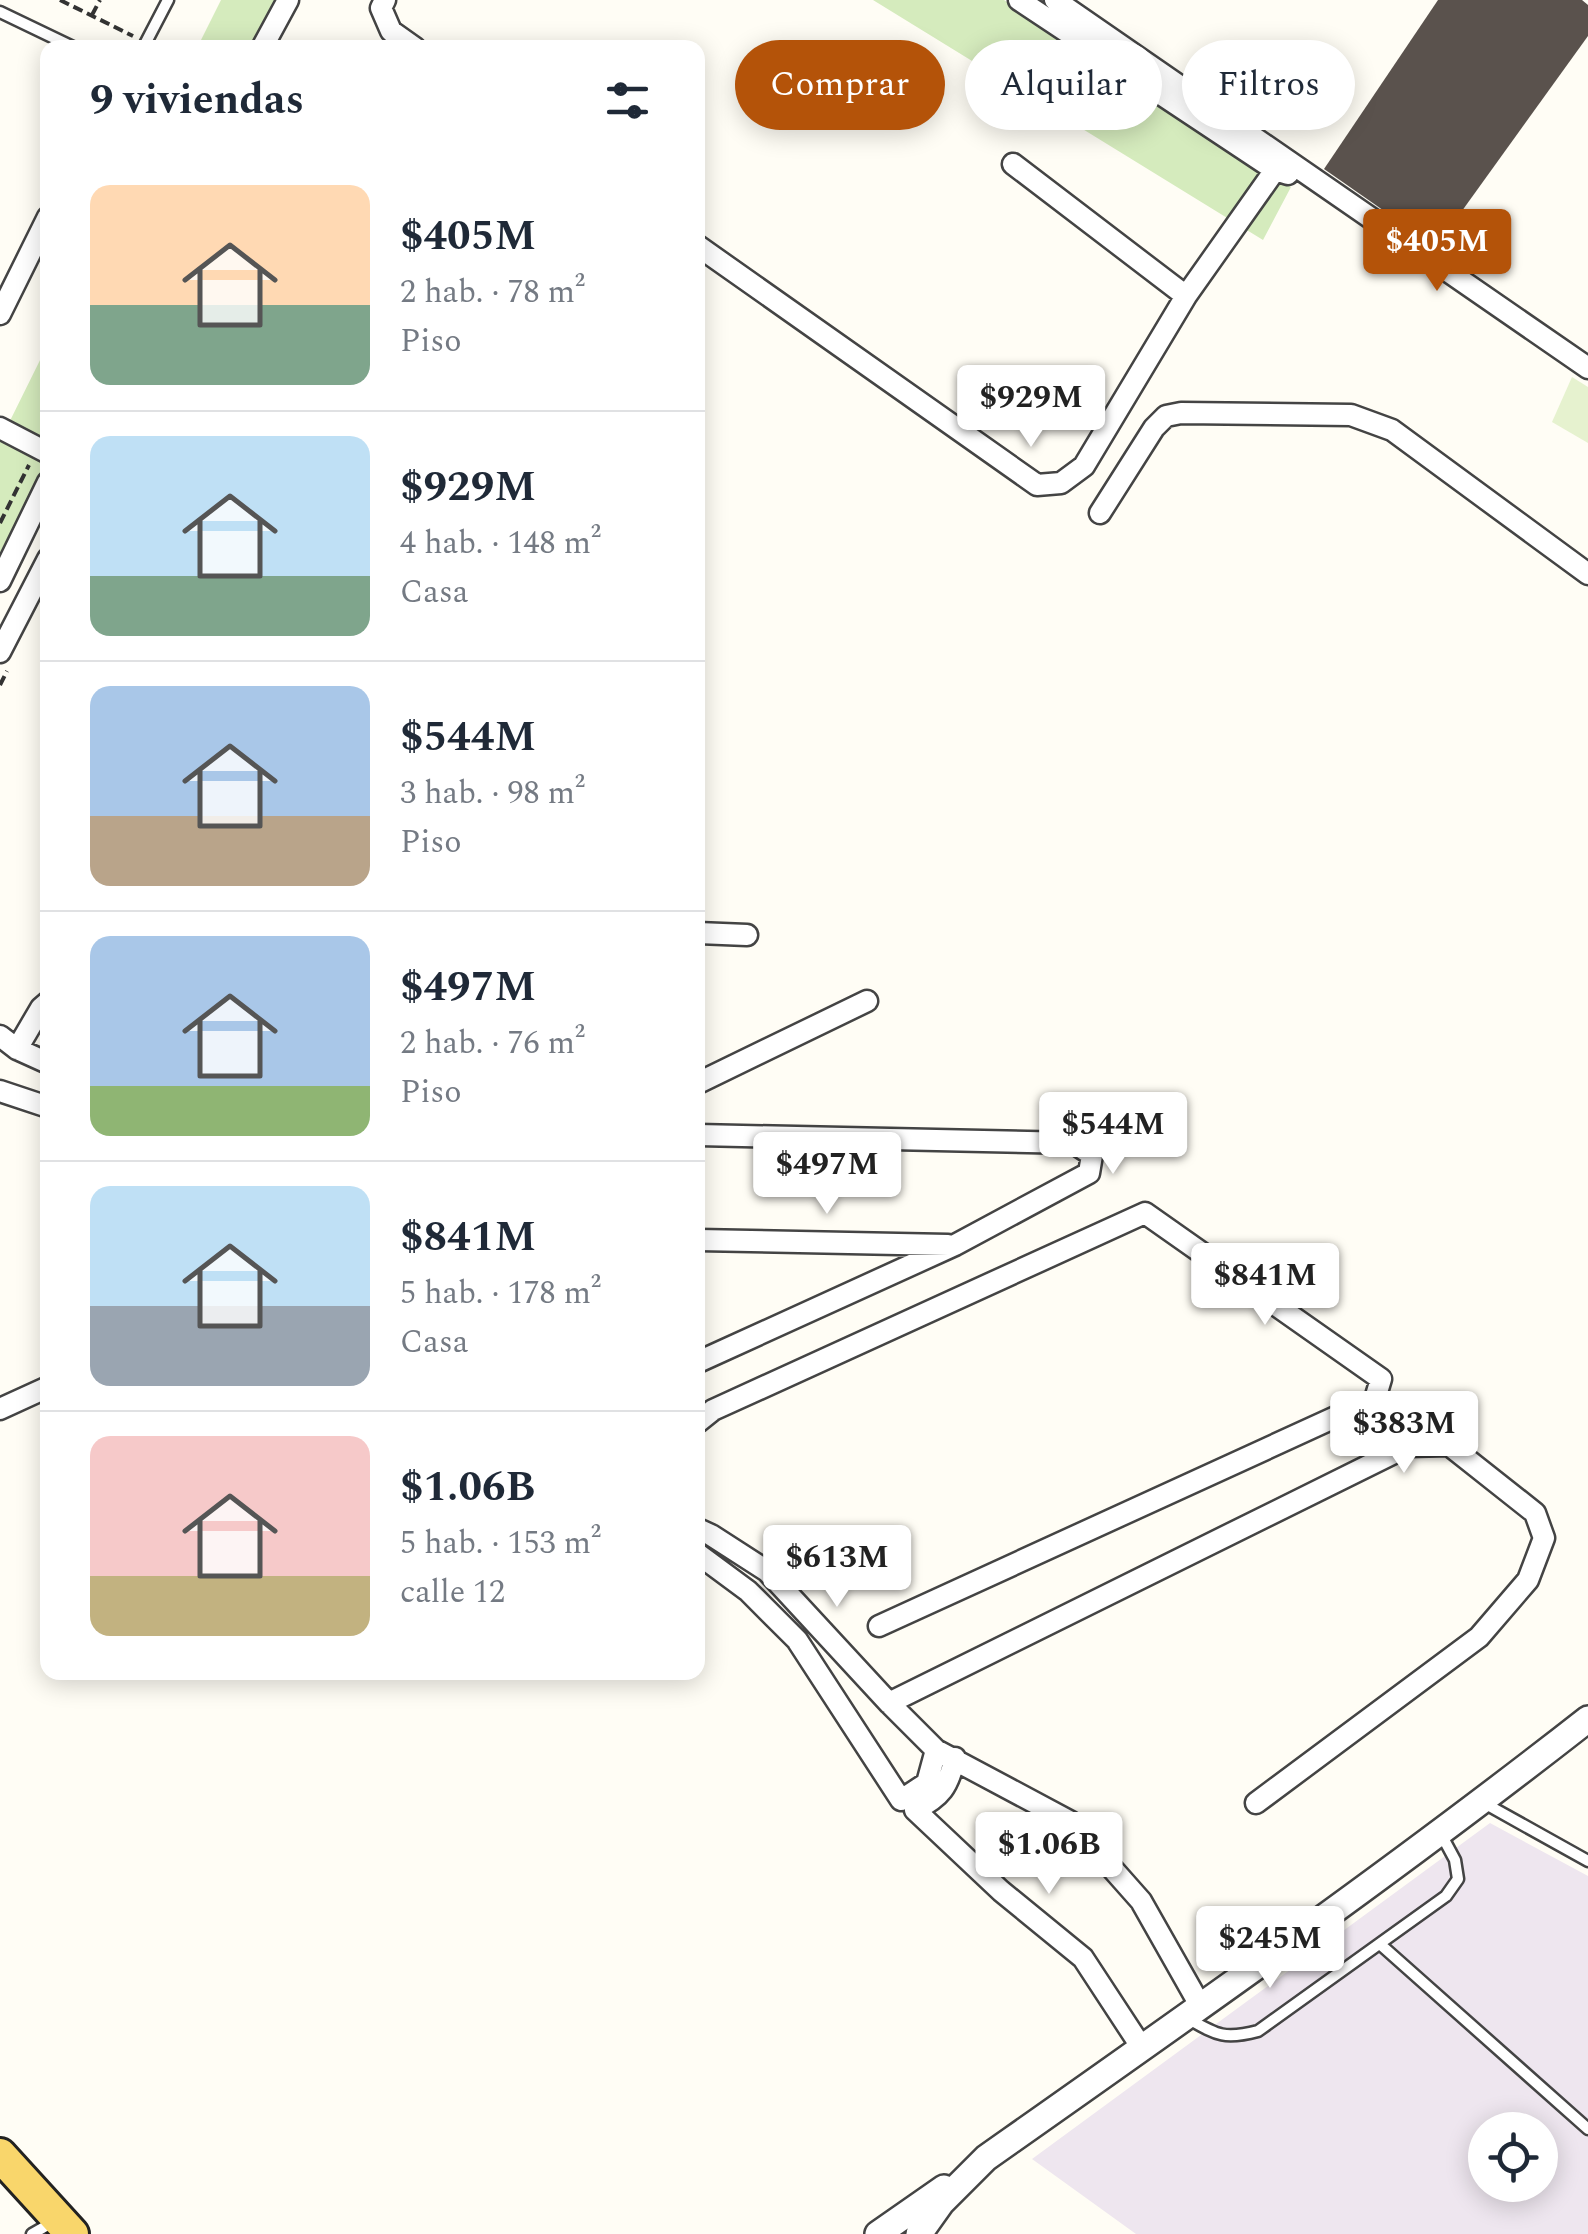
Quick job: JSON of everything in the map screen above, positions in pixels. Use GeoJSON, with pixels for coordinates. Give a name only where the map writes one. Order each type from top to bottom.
{"type":"FeatureCollection","features":[{"type":"Feature","properties":{"kind":"main road"},"geometry":{"type":"LineString","coordinates":[[0,2156],[54,2229]]}},
{"type":"Feature","properties":{"kind":"street"},"geometry":{"type":"LineString","coordinates":[[266,40],[288,0]]}},
{"type":"Feature","properties":{"kind":"street"},"geometry":{"type":"LineString","coordinates":[[384,0],[382,8],[391,30],[404,40]]}},
{"type":"Feature","properties":{"kind":"street"},"geometry":{"type":"LineString","coordinates":[[1019,0],[1274,170],[1314,180]]}},
{"type":"Feature","properties":{"kind":"street"},"geometry":{"type":"LineString","coordinates":[[1056,0],[1588,368]]}},
{"type":"Feature","properties":{"kind":"street"},"geometry":{"type":"LineString","coordinates":[[1013,164],[1186,296]]}},
{"type":"Feature","properties":{"kind":"street"},"geometry":{"type":"LineString","coordinates":[[705,251],[1037,485],[1061,483],[1084,466],[1186,296],[1274,170]]}},
{"type":"Feature","properties":{"kind":"street"},"geometry":{"type":"LineString","coordinates":[[0,314],[40,234]]}},
{"type":"Feature","properties":{"kind":"street"},"geometry":{"type":"LineString","coordinates":[[1100,513],[1154,428],[1166,416],[1181,412],[1351,416],[1392,430],[1588,574]]}},
{"type":"Feature","properties":{"kind":"street"},"geometry":{"type":"LineString","coordinates":[[0,428],[40,450]]}},
{"type":"Feature","properties":{"kind":"street"},"geometry":{"type":"LineString","coordinates":[[0,581],[40,498]]}},
{"type":"Feature","properties":{"kind":"street"},"geometry":{"type":"LineString","coordinates":[[0,652],[40,574]]}},
{"type":"Feature","properties":{"kind":"street"},"geometry":{"type":"LineString","coordinates":[[705,933],[747,935]]}},
{"type":"Feature","properties":{"kind":"street"},"geometry":{"type":"LineString","coordinates":[[705,1080],[867,1001]]}},
{"type":"Feature","properties":{"kind":"street"},"geometry":{"type":"LineString","coordinates":[[40,1009],[9,1042],[40,1059]]}},
{"type":"Feature","properties":{"kind":"street"},"geometry":{"type":"LineString","coordinates":[[0,1091],[40,1104]]}},
{"type":"Feature","properties":{"kind":"street"},"geometry":{"type":"LineString","coordinates":[[705,1135],[1074,1144],[1092,1154],[1088,1173],[955,1245],[705,1359]]}},
{"type":"Feature","properties":{"kind":"street"},"geometry":{"type":"LineString","coordinates":[[705,1417],[1145,1213],[1381,1379],[1375,1400],[879,1626]]}},
{"type":"Feature","properties":{"kind":"street"},"geometry":{"type":"LineString","coordinates":[[705,1240],[955,1245]]}},
{"type":"Feature","properties":{"kind":"street"},"geometry":{"type":"LineString","coordinates":[[0,1409],[40,1391]]}},
{"type":"Feature","properties":{"kind":"street"},"geometry":{"type":"LineString","coordinates":[[889,1703],[1408,1446],[1449,1445],[1535,1513],[1544,1538],[1528,1580],[1479,1637],[1256,1803]]}},
{"type":"Feature","properties":{"kind":"street"},"geometry":{"type":"LineString","coordinates":[[705,1533],[767,1571],[889,1703],[946,1754],[1071,1822],[1142,1901],[1194,2012]]}},
{"type":"Feature","properties":{"kind":"street"},"geometry":{"type":"LineString","coordinates":[[705,1559],[748,1590],[797,1640],[901,1800],[927,1783],[946,1754]]}},
{"type":"Feature","properties":{"kind":"street"},"geometry":{"type":"LineString","coordinates":[[878,2234],[1334,1912],[1588,1719]]}},
{"type":"Feature","properties":{"kind":"street"},"geometry":{"type":"LineString","coordinates":[[946,1754],[951,1774],[936,1799],[915,1810],[1084,1958],[1142,2048]]}},
{"type":"Feature","properties":{"kind":"street"},"geometry":{"type":"LineString","coordinates":[[919,2234],[941,2203],[986,2158]]}},
{"type":"Feature","properties":{"kind":"lane"},"geometry":{"type":"LineString","coordinates":[[148,40],[168,0]]}},
{"type":"Feature","properties":{"kind":"lane"},"geometry":{"type":"LineString","coordinates":[[0,12],[58,40]]}},
{"type":"Feature","properties":{"kind":"lane"},"geometry":{"type":"LineString","coordinates":[[1482,1802],[1588,1861]]}},
{"type":"Feature","properties":{"kind":"lane"},"geometry":{"type":"LineString","coordinates":[[1194,2012],[1210,2032],[1235,2037],[1258,2031],[1381,1945],[1446,1896],[1458,1879],[1455,1860],[1440,1832]]}},
{"type":"Feature","properties":{"kind":"lane"},"geometry":{"type":"LineString","coordinates":[[1381,1945],[1588,2128]]}},
{"type":"Feature","properties":{"kind":"path"},"geometry":{"type":"LineString","coordinates":[[60,0],[136,40]]}},
{"type":"Feature","properties":{"kind":"path"},"geometry":{"type":"LineString","coordinates":[[92,16],[100,0]]}},
{"type":"Feature","properties":{"kind":"path"},"geometry":{"type":"LineString","coordinates":[[0,523],[40,454]]}},
{"type":"Feature","properties":{"kind":"shaded area"},"geometry":{"type":"Polygon","coordinates":[[[1490,1823],[1588,1876],[1588,2234],[1136,2234],[1032,2159],[1490,1823]]]}},
{"type":"Feature","properties":{"kind":"green space"},"geometry":{"type":"Polygon","coordinates":[[[221,0],[281,0],[261,40],[201,40],[221,0]]]}},
{"type":"Feature","properties":{"kind":"green space"},"geometry":{"type":"Polygon","coordinates":[[[873,0],[1004,0],[1065,40],[965,40],[965,57],[945,44],[945,40],[938,40],[873,0]]]}},
{"type":"Feature","properties":{"kind":"green space"},"geometry":{"type":"Polygon","coordinates":[[[1162,103],[1182,116],[1182,130],[1204,130],[1291,187],[1263,240],[1084,130],[1162,130],[1162,103]]]}},
{"type":"Feature","properties":{"kind":"green space"},"geometry":{"type":"Polygon","coordinates":[[[40,360],[40,474],[0,553],[0,441],[40,360]]]}},
{"type":"Feature","properties":{"kind":"green space"},"geometry":{"type":"Polygon","coordinates":[[[1572,377],[1588,387],[1588,443],[1552,422],[1572,377]]]}},
{"type":"Feature","properties":{"kind":"building"},"geometry":{"type":"Polygon","coordinates":[[[1438,0],[1582,0],[1588,5],[1588,36],[1436,247],[1324,169],[1350,130],[1355,130],[1355,123],[1438,0]]]}}]}
